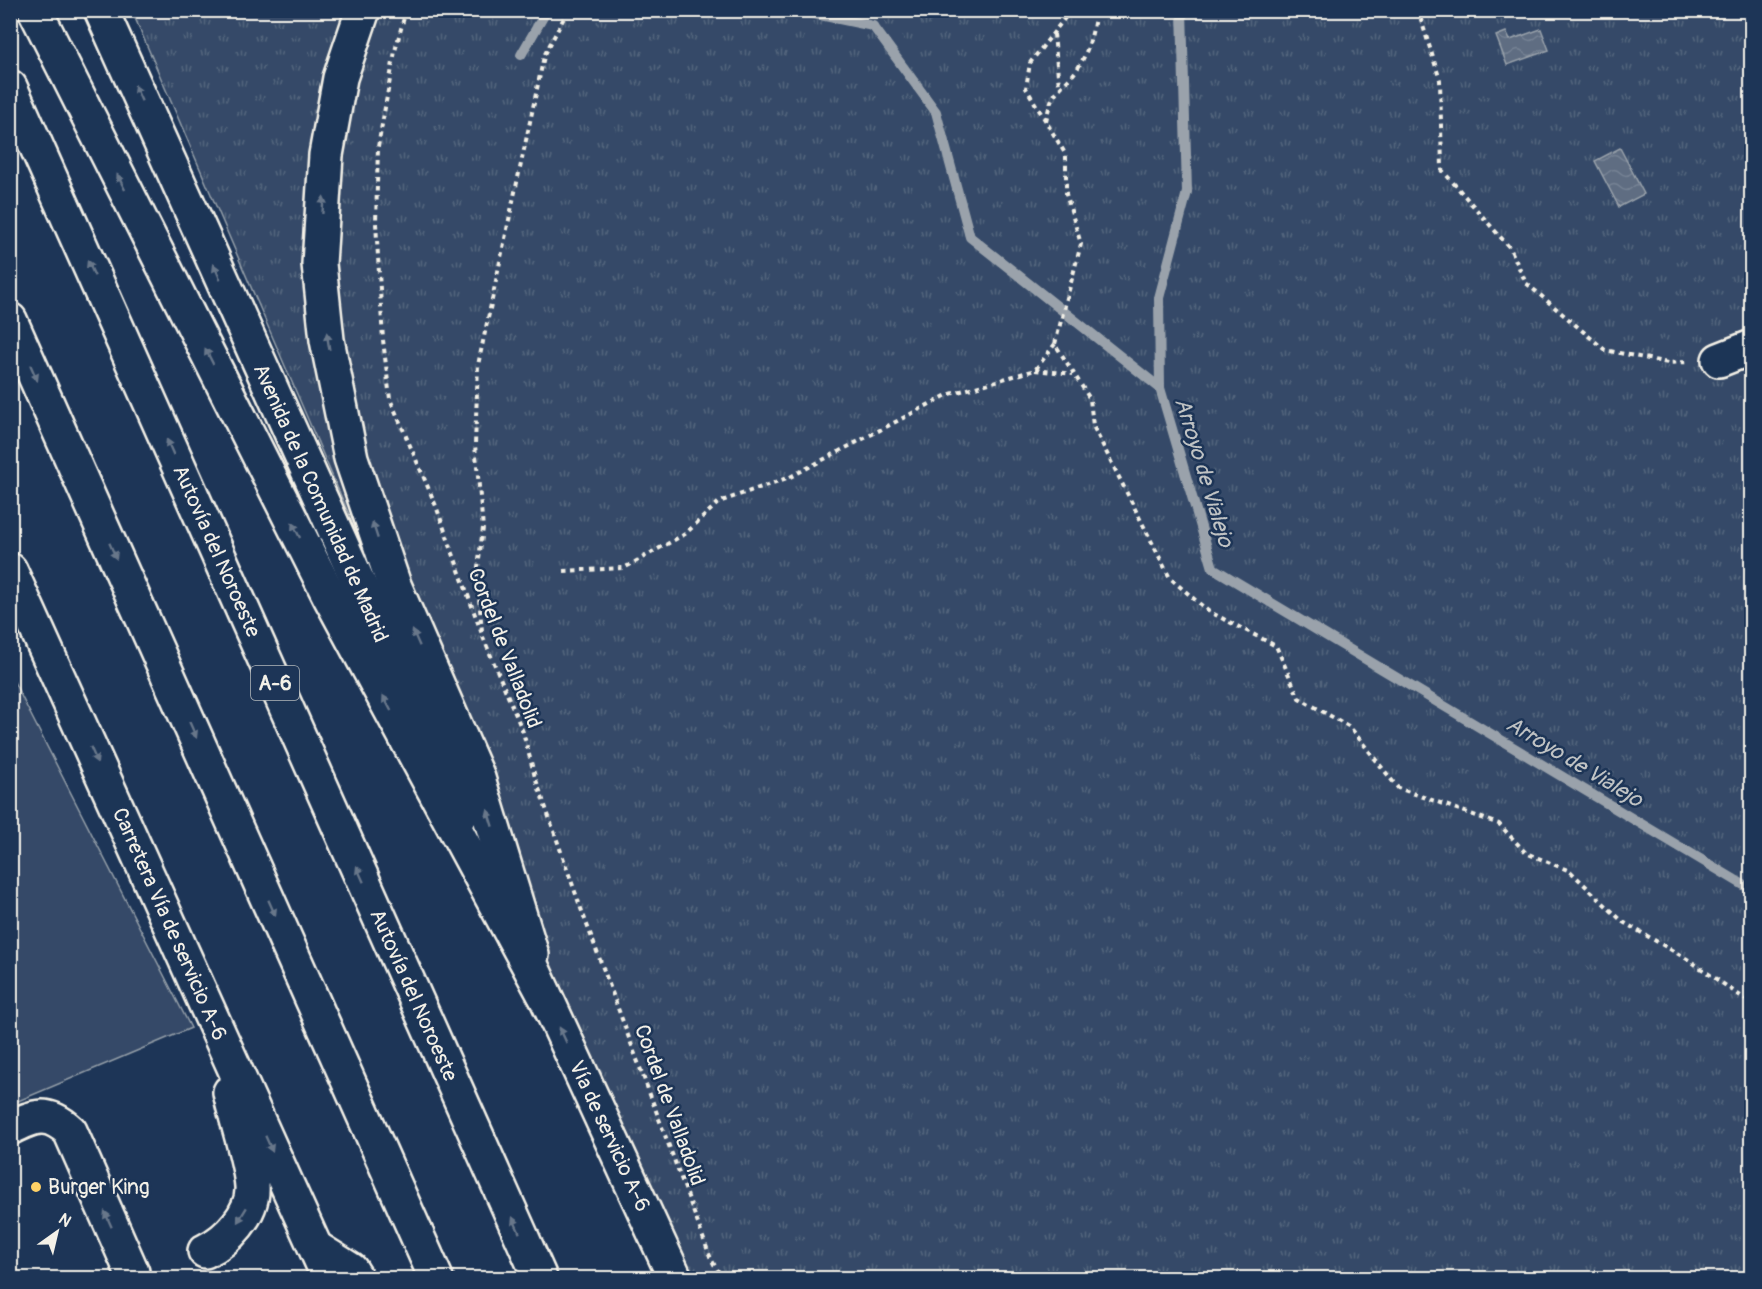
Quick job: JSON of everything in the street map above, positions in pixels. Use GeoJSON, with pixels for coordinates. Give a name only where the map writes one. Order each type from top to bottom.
{"type":"FeatureCollection","features":[{"type":"Feature","properties":{"kind":"main road"},"geometry":{"type":"LineString","coordinates":[[35,10],[330,597],[544,994]]}},
{"type":"Feature","properties":{"kind":"main road","name":"Avenida de la Comunidad de Madrid"},"geometry":{"type":"LineString","coordinates":[[101,10],[274,400],[544,994]]}},
{"type":"Feature","properties":{"kind":"main road"},"geometry":{"type":"LineString","coordinates":[[363,10],[340,78],[326,155],[319,264],[327,340],[351,458],[394,585],[477,776],[544,994]]}},
{"type":"Feature","properties":{"kind":"main road","name":"Autovía del Noroeste"},"geometry":{"type":"LineString","coordinates":[[10,87],[540,1278]]}},
{"type":"Feature","properties":{"kind":"main road"},"geometry":{"type":"LineString","coordinates":[[10,320],[436,1278]]}},
{"type":"Feature","properties":{"kind":"main road"},"geometry":{"type":"LineString","coordinates":[[1719,360],[1752,347]]}},
{"type":"Feature","properties":{"kind":"main road","name":"Carretera Vía de servicio A-6"},"geometry":{"type":"LineString","coordinates":[[10,570],[329,1278]]}},
{"type":"Feature","properties":{"kind":"main road"},"geometry":{"type":"LineString","coordinates":[[10,622],[26,649],[70,702]]}},
{"type":"Feature","properties":{"kind":"main road","name":"Vía de servicio A-6"},"geometry":{"type":"LineString","coordinates":[[544,994],[675,1278]]}},
{"type":"Feature","properties":{"kind":"main road"},"geometry":{"type":"LineString","coordinates":[[206,1251],[218,1245],[236,1227],[248,1208],[252,1188],[212,1017]]}},
{"type":"Feature","properties":{"kind":"main road"},"geometry":{"type":"LineString","coordinates":[[10,1128],[33,1117],[42,1117],[57,1119],[70,1131],[132,1272]]}},
{"type":"Feature","properties":{"kind":"main road"},"geometry":{"type":"LineString","coordinates":[[316,1248],[351,1270],[356,1278]]}},
{"type":"Feature","properties":{"kind":"path","name":"Cordel de Valladolid"},"geometry":{"type":"LineString","coordinates":[[406,10],[395,51],[378,147],[376,224],[383,340],[390,399],[436,506],[483,637],[523,732],[535,777],[580,906],[711,1259],[722,1278]]}},
{"type":"Feature","properties":{"kind":"path"},"geometry":{"type":"LineString","coordinates":[[483,637],[477,575],[483,528],[475,445],[478,365],[544,56],[568,10]]}},
{"type":"Feature","properties":{"kind":"path"},"geometry":{"type":"LineString","coordinates":[[1035,370],[1055,344],[1081,244],[1066,194],[1066,155],[1026,88],[1030,63],[1071,10]]}},
{"type":"Feature","properties":{"kind":"path"},"geometry":{"type":"LineString","coordinates":[[1046,122],[1051,99],[1060,86],[1071,77],[1085,56],[1093,32],[1096,10]]}},
{"type":"Feature","properties":{"kind":"path"},"geometry":{"type":"LineString","coordinates":[[1418,10],[1440,80],[1442,170],[1510,248],[1526,283],[1605,350],[1668,363],[1719,360]]}},
{"type":"Feature","properties":{"kind":"path"},"geometry":{"type":"LineString","coordinates":[[1054,33],[1060,86]]}},
{"type":"Feature","properties":{"kind":"path"},"geometry":{"type":"LineString","coordinates":[[1055,344],[1090,399],[1093,426],[1170,578],[1208,611],[1276,646],[1299,698],[1350,727],[1398,788],[1499,824],[1526,853],[1570,871],[1623,922],[1689,960],[1752,1004]]}},
{"type":"Feature","properties":{"kind":"path"},"geometry":{"type":"LineString","coordinates":[[564,571],[624,568],[685,534],[719,502],[790,477],[947,395],[1035,370],[1073,374]]}},
{"type":"Feature","properties":{"kind":"green space"},"geometry":{"type":"Polygon","coordinates":[[[132,11],[1751,11],[1751,1278],[678,1278],[132,11]]]}},
{"type":"Feature","properties":{"kind":"green space"},"geometry":{"type":"Polygon","coordinates":[[[11,676],[191,1028],[10,1104],[11,676]]]}},
{"type":"Feature","properties":{"kind":"water"},"geometry":{"type":"Polygon","coordinates":[[[1541,29],[1549,50],[1507,65],[1496,36],[1506,32],[1510,40],[1541,29]]]}},
{"type":"Feature","properties":{"kind":"water"},"geometry":{"type":"Polygon","coordinates":[[[1620,148],[1644,194],[1619,207],[1595,161],[1620,148]]]}},
{"type":"Feature","properties":{"kind":"waterway"},"geometry":{"type":"LineString","coordinates":[[521,55],[547,10]]}},
{"type":"Feature","properties":{"kind":"waterway","name":"Arroyo de Vialejo"},"geometry":{"type":"LineString","coordinates":[[796,10],[873,26],[936,112],[970,237],[1160,388],[1213,568],[1752,890]]}},
{"type":"Feature","properties":{"kind":"waterway"},"geometry":{"type":"LineString","coordinates":[[1160,388],[1159,298],[1187,192],[1182,10]]}},
{"type":"Feature","properties":{"kind":"place","name":"Burger King"},"geometry":{"type":"Point","coordinates":[36,1187]}}]}
